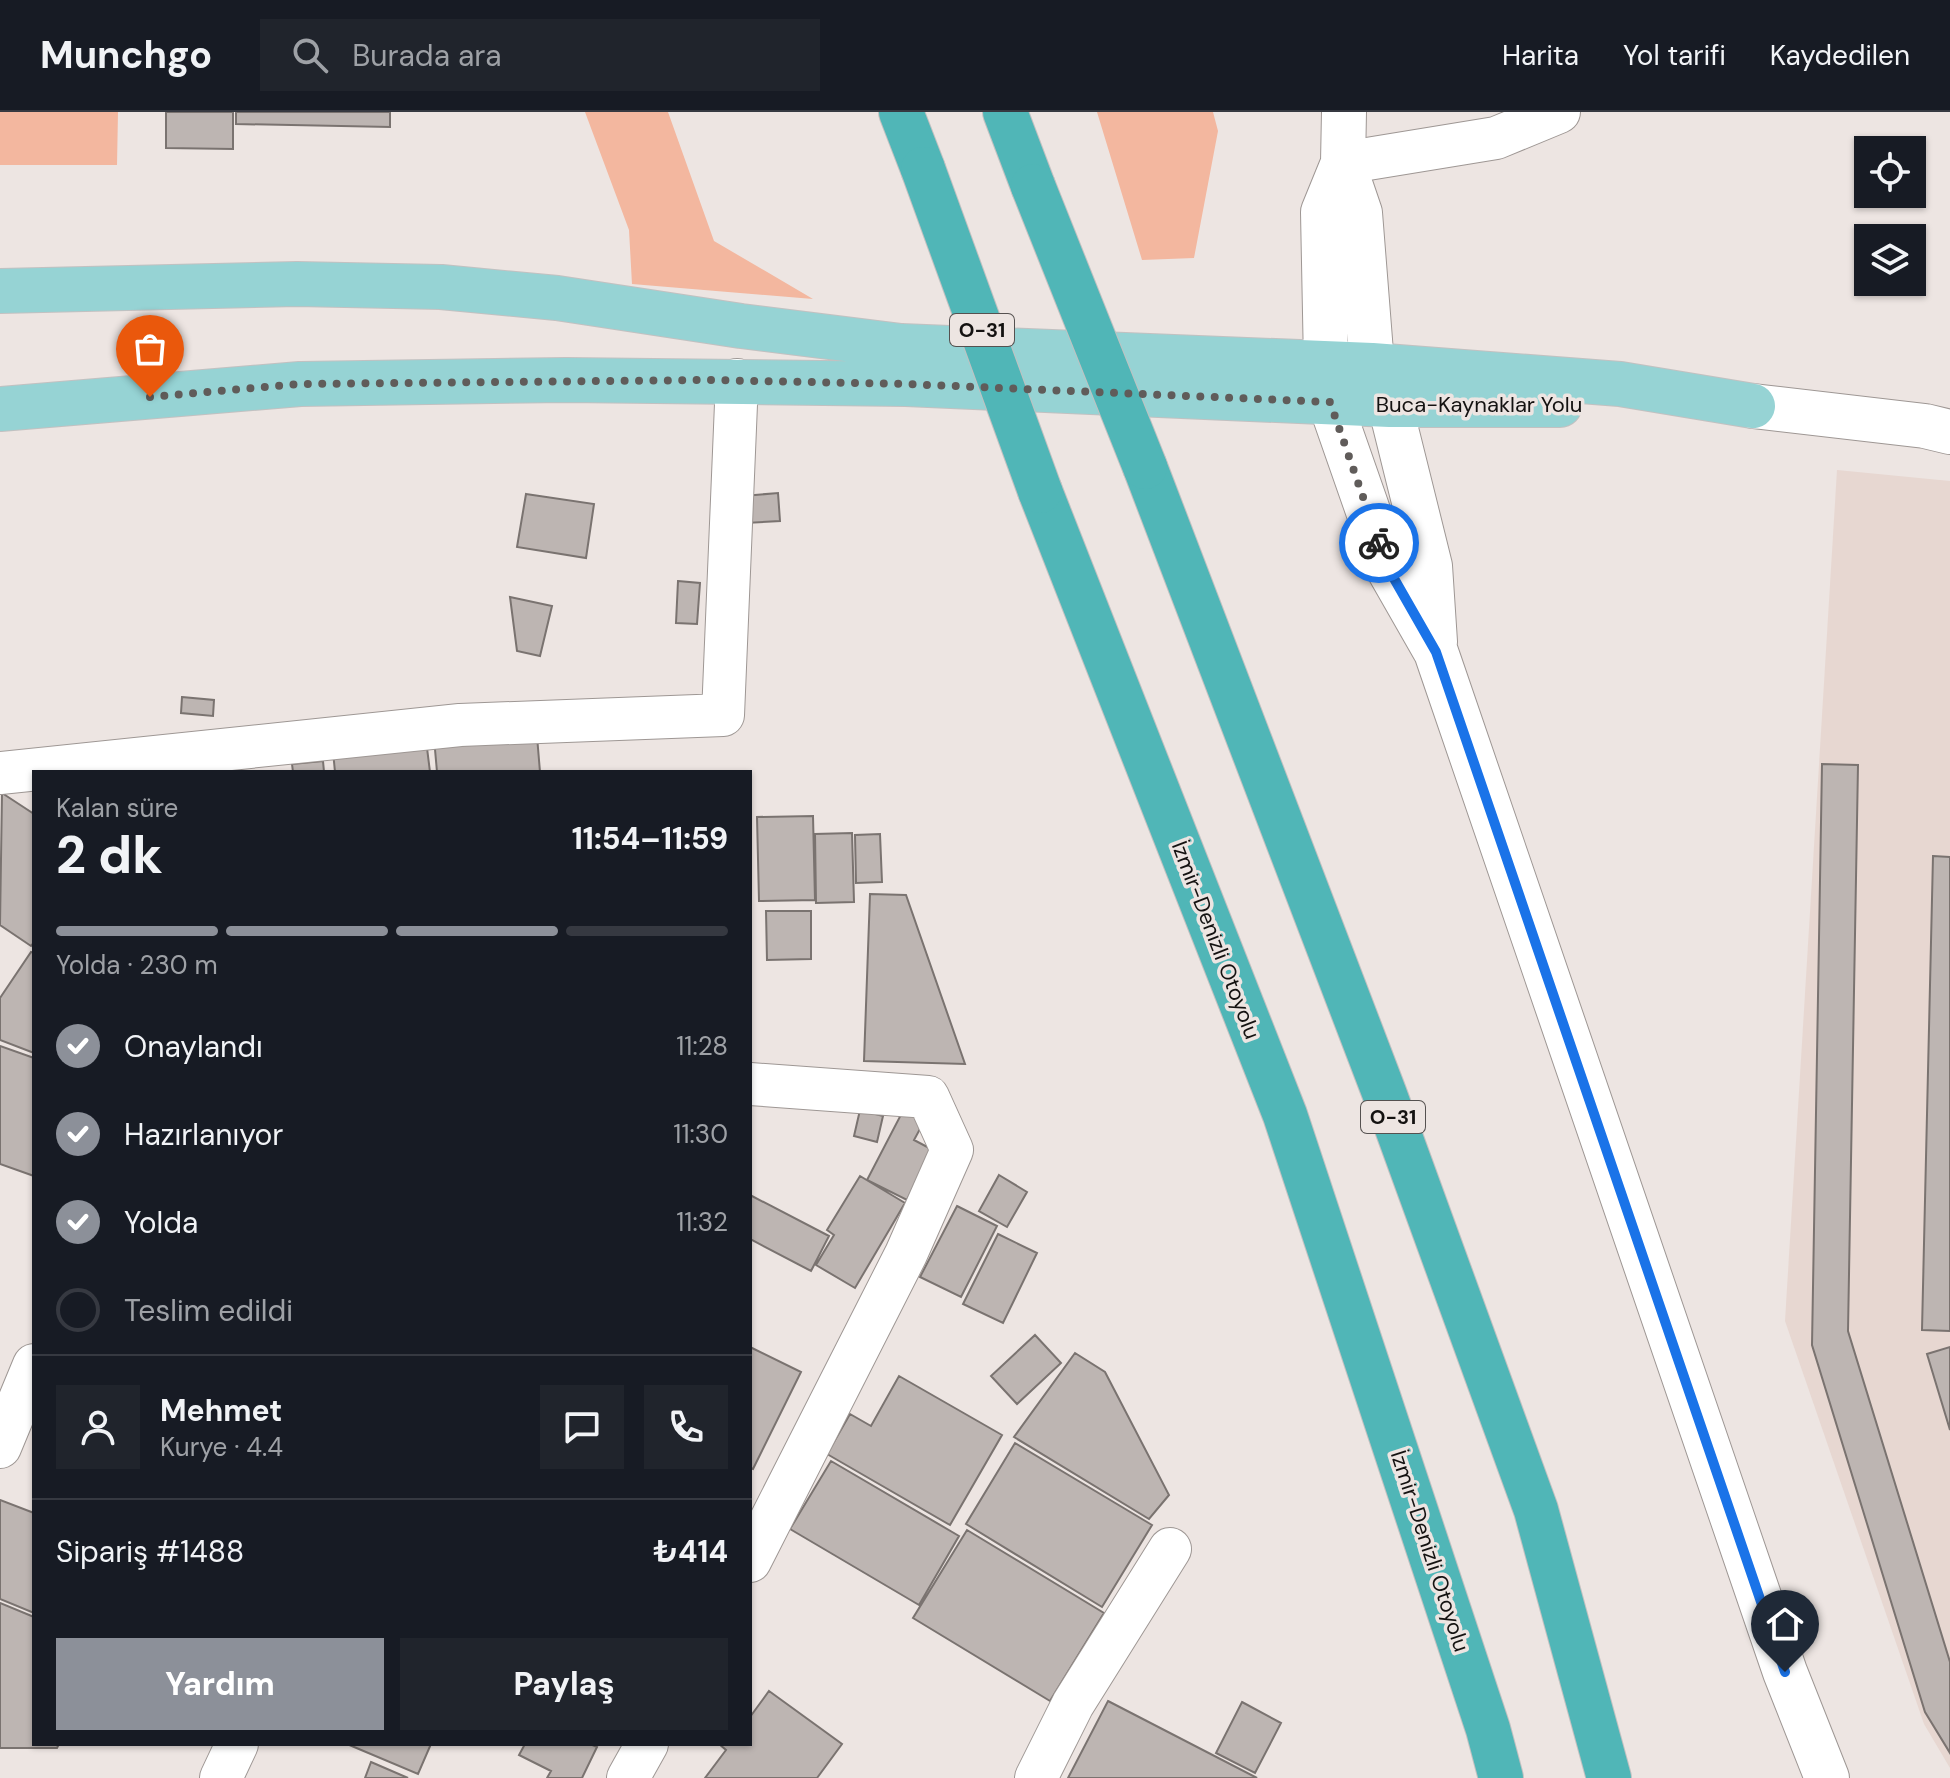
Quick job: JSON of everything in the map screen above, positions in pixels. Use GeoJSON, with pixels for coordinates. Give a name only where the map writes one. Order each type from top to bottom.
{"type":"FeatureCollection","features":[{"type":"Feature","properties":{"kind":"highway","name":"İzmir-Denizli Otoyolu"},"geometry":{"type":"LineString","coordinates":[[901,112],[1040,491],[1285,1115],[1488,1729],[1501,1778]]}},
{"type":"Feature","properties":{"kind":"highway","name":"O-31"},"geometry":{"type":"LineString","coordinates":[[1005,112],[1145,467],[1385,1095],[1536,1510],[1609,1778]]}},
{"type":"Feature","properties":{"kind":"highway"},"geometry":{"type":"LineString","coordinates":[[1014,112],[1033,186]]}},
{"type":"Feature","properties":{"kind":"main road"},"geometry":{"type":"LineString","coordinates":[[0,291],[297,284],[441,287],[557,298],[901,346],[1234,361],[1328,382],[1372,365],[1620,384],[1753,406]]}},
{"type":"Feature","properties":{"kind":"main road","name":"Buca-Kaynaklar Yolu"},"geometry":{"type":"LineString","coordinates":[[0,409],[300,384],[566,380],[906,384],[1328,382],[1390,405],[1753,406]]}},
{"type":"Feature","properties":{"kind":"street"},"geometry":{"type":"LineString","coordinates":[[1344,112],[1343,163],[1360,213],[1372,365],[1390,405],[1430,566],[1436,652]]}},
{"type":"Feature","properties":{"kind":"street"},"geometry":{"type":"LineString","coordinates":[[1343,163],[1496,138],[1559,112]]}},
{"type":"Feature","properties":{"kind":"street"},"geometry":{"type":"LineString","coordinates":[[1343,163],[1323,212],[1328,382],[1388,568],[1436,652],[1785,1672],[1827,1778]]}},
{"type":"Feature","properties":{"kind":"street"},"geometry":{"type":"LineString","coordinates":[[0,773],[460,725],[723,715],[737,380]]}},
{"type":"Feature","properties":{"kind":"street","name":"Buca-Kaynaklar Yolu"},"geometry":{"type":"LineString","coordinates":[[1753,406],[1925,426],[1950,432]]}},
{"type":"Feature","properties":{"kind":"street"},"geometry":{"type":"LineString","coordinates":[[0,773],[32,787]]}},
{"type":"Feature","properties":{"kind":"street"},"geometry":{"type":"LineString","coordinates":[[752,1084],[928,1097],[952,1150],[906,1254],[752,1557]]}},
{"type":"Feature","properties":{"kind":"street"},"geometry":{"type":"LineString","coordinates":[[0,1447],[32,1370]]}},
{"type":"Feature","properties":{"kind":"street"},"geometry":{"type":"LineString","coordinates":[[1036,1778],[1073,1704],[1170,1549]]}},
{"type":"Feature","properties":{"kind":"street"},"geometry":{"type":"LineString","coordinates":[[221,1778],[236,1746]]}},
{"type":"Feature","properties":{"kind":"street"},"geometry":{"type":"LineString","coordinates":[[628,1778],[646,1746]]}},
{"type":"Feature","properties":{"kind":"shaded area"},"geometry":{"type":"Polygon","coordinates":[[[0,112],[118,112],[117,165],[0,165],[0,112]]]}},
{"type":"Feature","properties":{"kind":"shaded area"},"geometry":{"type":"Polygon","coordinates":[[[585,112],[668,112],[714,241],[813,299],[632,284],[629,230],[585,112]]]}},
{"type":"Feature","properties":{"kind":"shaded area"},"geometry":{"type":"Polygon","coordinates":[[[1097,112],[1213,112],[1218,131],[1194,258],[1142,260],[1097,112]]]}},
{"type":"Feature","properties":{"kind":"shaded area"},"geometry":{"type":"Polygon","coordinates":[[[1837,470],[1950,481],[1950,1768],[1924,1724],[1785,1321],[1837,470]]]}},
{"type":"Feature","properties":{"kind":"building"},"geometry":{"type":"Polygon","coordinates":[[[166,112],[233,112],[233,149],[166,148],[166,112]]]}},
{"type":"Feature","properties":{"kind":"building"},"geometry":{"type":"Polygon","coordinates":[[[236,112],[390,112],[390,127],[236,124],[236,112]]]}},
{"type":"Feature","properties":{"kind":"building"},"geometry":{"type":"Polygon","coordinates":[[[778,493],[780,521],[745,523],[743,496],[778,493]]]}},
{"type":"Feature","properties":{"kind":"building"},"geometry":{"type":"Polygon","coordinates":[[[526,494],[594,504],[586,558],[517,547],[526,494]]]}},
{"type":"Feature","properties":{"kind":"building"},"geometry":{"type":"Polygon","coordinates":[[[678,581],[700,583],[697,624],[676,623],[678,581]]]}},
{"type":"Feature","properties":{"kind":"building"},"geometry":{"type":"Polygon","coordinates":[[[510,597],[552,606],[540,656],[517,651],[510,597]]]}},
{"type":"Feature","properties":{"kind":"building"},"geometry":{"type":"Polygon","coordinates":[[[182,697],[214,700],[213,716],[181,713],[182,697]]]}},
{"type":"Feature","properties":{"kind":"building"},"geometry":{"type":"Polygon","coordinates":[[[537,736],[540,770],[437,770],[434,738],[537,736]]]}},
{"type":"Feature","properties":{"kind":"building"},"geometry":{"type":"Polygon","coordinates":[[[332,741],[427,748],[430,770],[335,770],[332,741]]]}},
{"type":"Feature","properties":{"kind":"building"},"geometry":{"type":"Polygon","coordinates":[[[323,761],[324,770],[293,770],[292,764],[323,761]]]}},
{"type":"Feature","properties":{"kind":"building"},"geometry":{"type":"Polygon","coordinates":[[[1822,764],[1858,765],[1848,1331],[1950,1662],[1950,1753],[1925,1712],[1812,1345],[1822,764]]]}},
{"type":"Feature","properties":{"kind":"building"},"geometry":{"type":"Polygon","coordinates":[[[2,793],[32,813],[32,945],[0,925],[2,793]]]}},
{"type":"Feature","properties":{"kind":"building"},"geometry":{"type":"Polygon","coordinates":[[[813,816],[815,900],[759,901],[757,817],[813,816]]]}},
{"type":"Feature","properties":{"kind":"building"},"geometry":{"type":"Polygon","coordinates":[[[852,833],[854,902],[816,903],[815,834],[852,833]]]}},
{"type":"Feature","properties":{"kind":"building"},"geometry":{"type":"Polygon","coordinates":[[[880,834],[882,882],[856,883],[855,835],[880,834]]]}},
{"type":"Feature","properties":{"kind":"building"},"geometry":{"type":"Polygon","coordinates":[[[1933,856],[1950,857],[1950,1331],[1922,1330],[1933,856]]]}},
{"type":"Feature","properties":{"kind":"building"},"geometry":{"type":"Polygon","coordinates":[[[870,894],[906,895],[965,1064],[864,1061],[870,894]]]}},
{"type":"Feature","properties":{"kind":"building"},"geometry":{"type":"Polygon","coordinates":[[[766,911],[811,911],[811,959],[767,960],[766,911]]]}},
{"type":"Feature","properties":{"kind":"building"},"geometry":{"type":"Polygon","coordinates":[[[32,952],[32,1052],[0,1040],[0,998],[32,952]]]}},
{"type":"Feature","properties":{"kind":"building"},"geometry":{"type":"Polygon","coordinates":[[[0,1046],[32,1057],[32,1175],[0,1164],[0,1046]]]}},
{"type":"Feature","properties":{"kind":"building"},"geometry":{"type":"Polygon","coordinates":[[[906,1105],[927,1116],[914,1140],[933,1150],[907,1200],[867,1180],[906,1105]]]}},
{"type":"Feature","properties":{"kind":"building"},"geometry":{"type":"Polygon","coordinates":[[[860,1110],[883,1116],[877,1142],[854,1136],[860,1110]]]}},
{"type":"Feature","properties":{"kind":"building"},"geometry":{"type":"Polygon","coordinates":[[[999,1175],[1027,1192],[1007,1227],[979,1211],[999,1175]]]}},
{"type":"Feature","properties":{"kind":"building"},"geometry":{"type":"Polygon","coordinates":[[[860,1176],[905,1203],[855,1288],[816,1265],[834,1235],[827,1230],[860,1176]]]}},
{"type":"Feature","properties":{"kind":"building"},"geometry":{"type":"Polygon","coordinates":[[[752,1196],[829,1236],[811,1271],[752,1240],[752,1196]]]}},
{"type":"Feature","properties":{"kind":"building"},"geometry":{"type":"Polygon","coordinates":[[[957,1206],[997,1226],[961,1297],[920,1277],[957,1206]]]}},
{"type":"Feature","properties":{"kind":"building"},"geometry":{"type":"Polygon","coordinates":[[[998,1234],[1037,1253],[1003,1323],[963,1304],[998,1234]]]}},
{"type":"Feature","properties":{"kind":"building"},"geometry":{"type":"Polygon","coordinates":[[[1035,1335],[1061,1363],[1017,1404],[991,1376],[1035,1335]]]}},
{"type":"Feature","properties":{"kind":"building"},"geometry":{"type":"Polygon","coordinates":[[[1950,1347],[1950,1430],[1927,1354],[1950,1347]]]}},
{"type":"Feature","properties":{"kind":"building"},"geometry":{"type":"Polygon","coordinates":[[[752,1348],[801,1372],[752,1469],[752,1348]]]}},
{"type":"Feature","properties":{"kind":"building"},"geometry":{"type":"Polygon","coordinates":[[[1075,1353],[1105,1372],[1169,1495],[1149,1519],[1014,1437],[1075,1353]]]}},
{"type":"Feature","properties":{"kind":"building"},"geometry":{"type":"Polygon","coordinates":[[[899,1376],[1002,1435],[950,1525],[827,1454],[850,1414],[871,1426],[899,1376]]]}},
{"type":"Feature","properties":{"kind":"building"},"geometry":{"type":"Polygon","coordinates":[[[1015,1443],[1152,1525],[1102,1607],[966,1524],[1015,1443]]]}},
{"type":"Feature","properties":{"kind":"building"},"geometry":{"type":"Polygon","coordinates":[[[831,1461],[959,1536],[919,1605],[790,1529],[831,1461]]]}},
{"type":"Feature","properties":{"kind":"building"},"geometry":{"type":"Polygon","coordinates":[[[0,1500],[32,1512],[32,1612],[0,1599],[0,1500]]]}},
{"type":"Feature","properties":{"kind":"building"},"geometry":{"type":"Polygon","coordinates":[[[967,1530],[1104,1613],[1050,1701],[913,1618],[967,1530]]]}},
{"type":"Feature","properties":{"kind":"building"},"geometry":{"type":"Polygon","coordinates":[[[0,1603],[32,1616],[32,1746],[58,1746],[0,1748],[0,1603]]]}},
{"type":"Feature","properties":{"kind":"building"},"geometry":{"type":"Polygon","coordinates":[[[769,1691],[842,1744],[817,1778],[705,1778],[726,1750],[721,1746],[752,1746],[752,1714],[769,1691]]]}},
{"type":"Feature","properties":{"kind":"building"},"geometry":{"type":"Polygon","coordinates":[[[1108,1701],[1257,1778],[1068,1778],[1108,1701]]]}},
{"type":"Feature","properties":{"kind":"building"},"geometry":{"type":"Polygon","coordinates":[[[1242,1702],[1281,1723],[1255,1773],[1216,1753],[1242,1702]]]}},
{"type":"Feature","properties":{"kind":"building"},"geometry":{"type":"Polygon","coordinates":[[[352,1746],[430,1746],[418,1774],[352,1746]]]}},
{"type":"Feature","properties":{"kind":"building"},"geometry":{"type":"Polygon","coordinates":[[[524,1746],[597,1747],[582,1778],[547,1778],[551,1771],[519,1755],[524,1746]]]}},
{"type":"Feature","properties":{"kind":"building"},"geometry":{"type":"Polygon","coordinates":[[[371,1762],[408,1778],[365,1778],[371,1762]]]}},
{"type":"Feature","properties":{"kind":"way so far"},"geometry":{"type":"LineString","coordinates":[[150,397],[300,384],[709,380],[906,384],[1330,402],[1379,543]]}},
{"type":"Feature","properties":{"kind":"route"},"geometry":{"type":"LineString","coordinates":[[1379,543],[1388,568],[1436,652],[1785,1672]]}}]}
